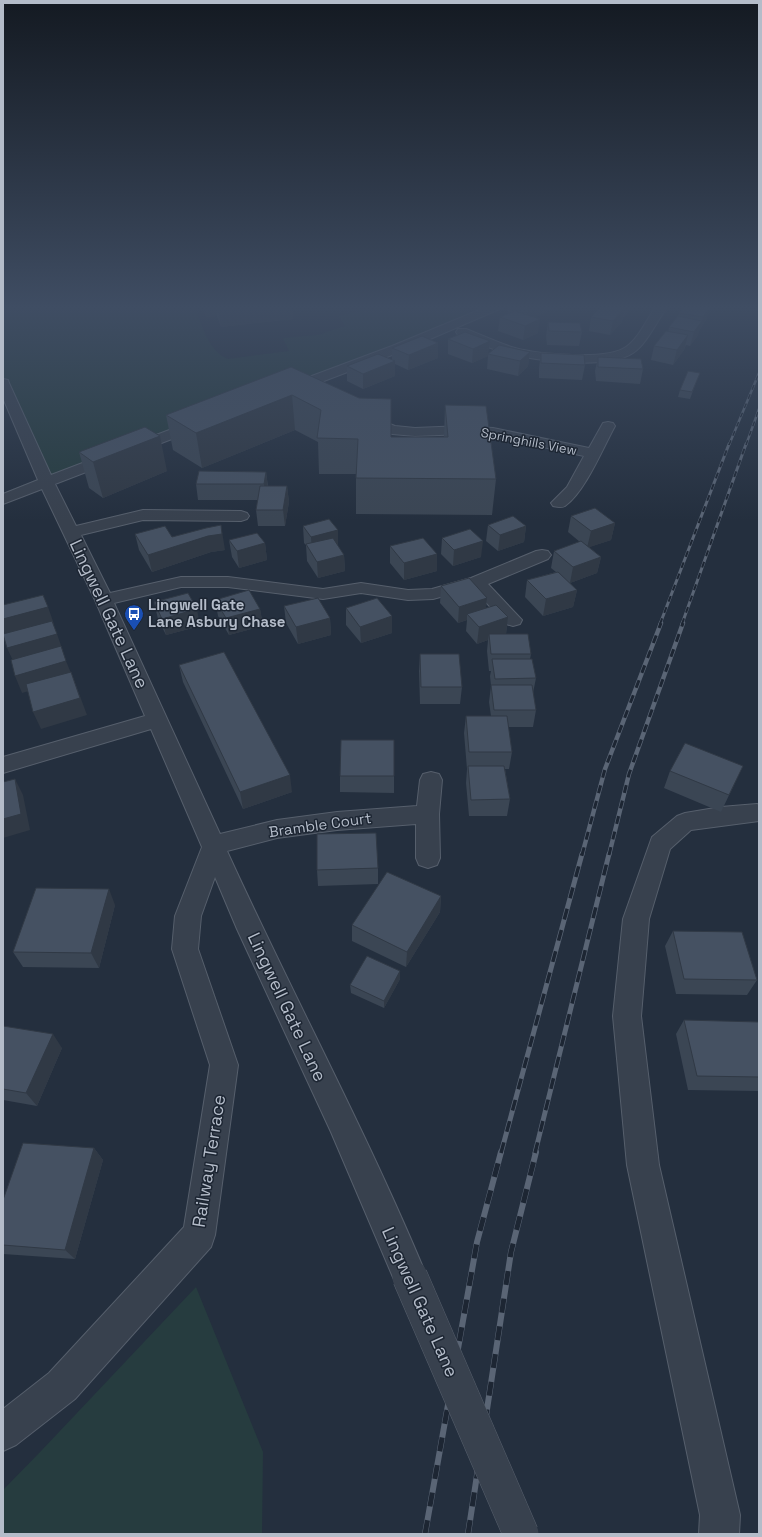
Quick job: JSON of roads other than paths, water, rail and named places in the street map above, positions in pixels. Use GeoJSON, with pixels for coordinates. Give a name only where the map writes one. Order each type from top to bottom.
{"type":"FeatureCollection","features":[{"type":"Feature","properties":{"kind":"street"},"geometry":{"type":"LineString","coordinates":[[282,392],[320,378]]}},
{"type":"Feature","properties":{"kind":"street","name":"Lingwell Gate Lane"},"geometry":{"type":"LineString","coordinates":[[3,383],[55,502],[104,600],[250,929],[342,1121],[521,1534]]}},
{"type":"Feature","properties":{"kind":"street"},"geometry":{"type":"LineString","coordinates":[[296,387],[310,393]]}},
{"type":"Feature","properties":{"kind":"street","name":"Springhills View"},"geometry":{"type":"LineString","coordinates":[[350,412],[392,430],[493,432],[593,453]]}},
{"type":"Feature","properties":{"kind":"street"},"geometry":{"type":"LineString","coordinates":[[3,499],[208,420]]}},
{"type":"Feature","properties":{"kind":"street","name":"Springhills View"},"geometry":{"type":"LineString","coordinates":[[559,503],[573,488],[608,426]]}},
{"type":"Feature","properties":{"kind":"street"},"geometry":{"type":"LineString","coordinates":[[71,532],[143,515],[241,516]]}},
{"type":"Feature","properties":{"kind":"street"},"geometry":{"type":"LineString","coordinates":[[104,600],[181,582],[228,582],[322,594],[361,588],[408,595],[433,594],[478,582],[542,555]]}},
{"type":"Feature","properties":{"kind":"street"},"geometry":{"type":"LineString","coordinates":[[478,582],[513,620]]}},
{"type":"Feature","properties":{"kind":"street"},"geometry":{"type":"LineString","coordinates":[[3,765],[158,720]]}},
{"type":"Feature","properties":{"kind":"street"},"geometry":{"type":"LineString","coordinates":[[428,858],[427,814],[431,780]]}},
{"type":"Feature","properties":{"kind":"street"},"geometry":{"type":"LineString","coordinates":[[719,1534],[720,1515],[643,1165],[627,1016],[636,919],[660,844],[685,822],[721,816],[758,813]]}},
{"type":"Feature","properties":{"kind":"street","name":"Bramble Court"},"geometry":{"type":"LineString","coordinates":[[214,845],[277,829],[337,821],[427,814]]}},
{"type":"Feature","properties":{"kind":"street","name":"Railway Terrace"},"geometry":{"type":"LineString","coordinates":[[3,1432],[62,1386],[199,1235],[224,1065],[185,949],[188,916],[214,845]]}},
{"type":"Feature","properties":{"kind":"railway"},"geometry":{"type":"LineString","coordinates":[[729,445],[757,378]]}},
{"type":"Feature","properties":{"kind":"railway"},"geometry":{"type":"LineString","coordinates":[[746,445],[759,409]]}},
{"type":"Feature","properties":{"kind":"railway"},"geometry":{"type":"LineString","coordinates":[[660,624],[729,444]]}},
{"type":"Feature","properties":{"kind":"railway"},"geometry":{"type":"LineString","coordinates":[[682,624],[746,444]]}},
{"type":"Feature","properties":{"kind":"railway"},"geometry":{"type":"LineString","coordinates":[[582,855],[605,769],[661,623]]}},
{"type":"Feature","properties":{"kind":"railway"},"geometry":{"type":"LineString","coordinates":[[609,855],[629,774],[683,623]]}},
{"type":"Feature","properties":{"kind":"railway"},"geometry":{"type":"LineString","coordinates":[[501,1153],[582,854]]}},
{"type":"Feature","properties":{"kind":"railway"},"geometry":{"type":"LineString","coordinates":[[535,1153],[609,854]]}},
{"type":"Feature","properties":{"kind":"railway"},"geometry":{"type":"LineString","coordinates":[[425,1534],[477,1242],[501,1152]]}},
{"type":"Feature","properties":{"kind":"railway"},"geometry":{"type":"LineString","coordinates":[[468,1534],[511,1252],[536,1152]]}},
{"type":"Feature","properties":{"kind":"place","name":"Lingwell Gate Lane Asbury Chase"},"geometry":{"type":"Point","coordinates":[134,631]}}]}
